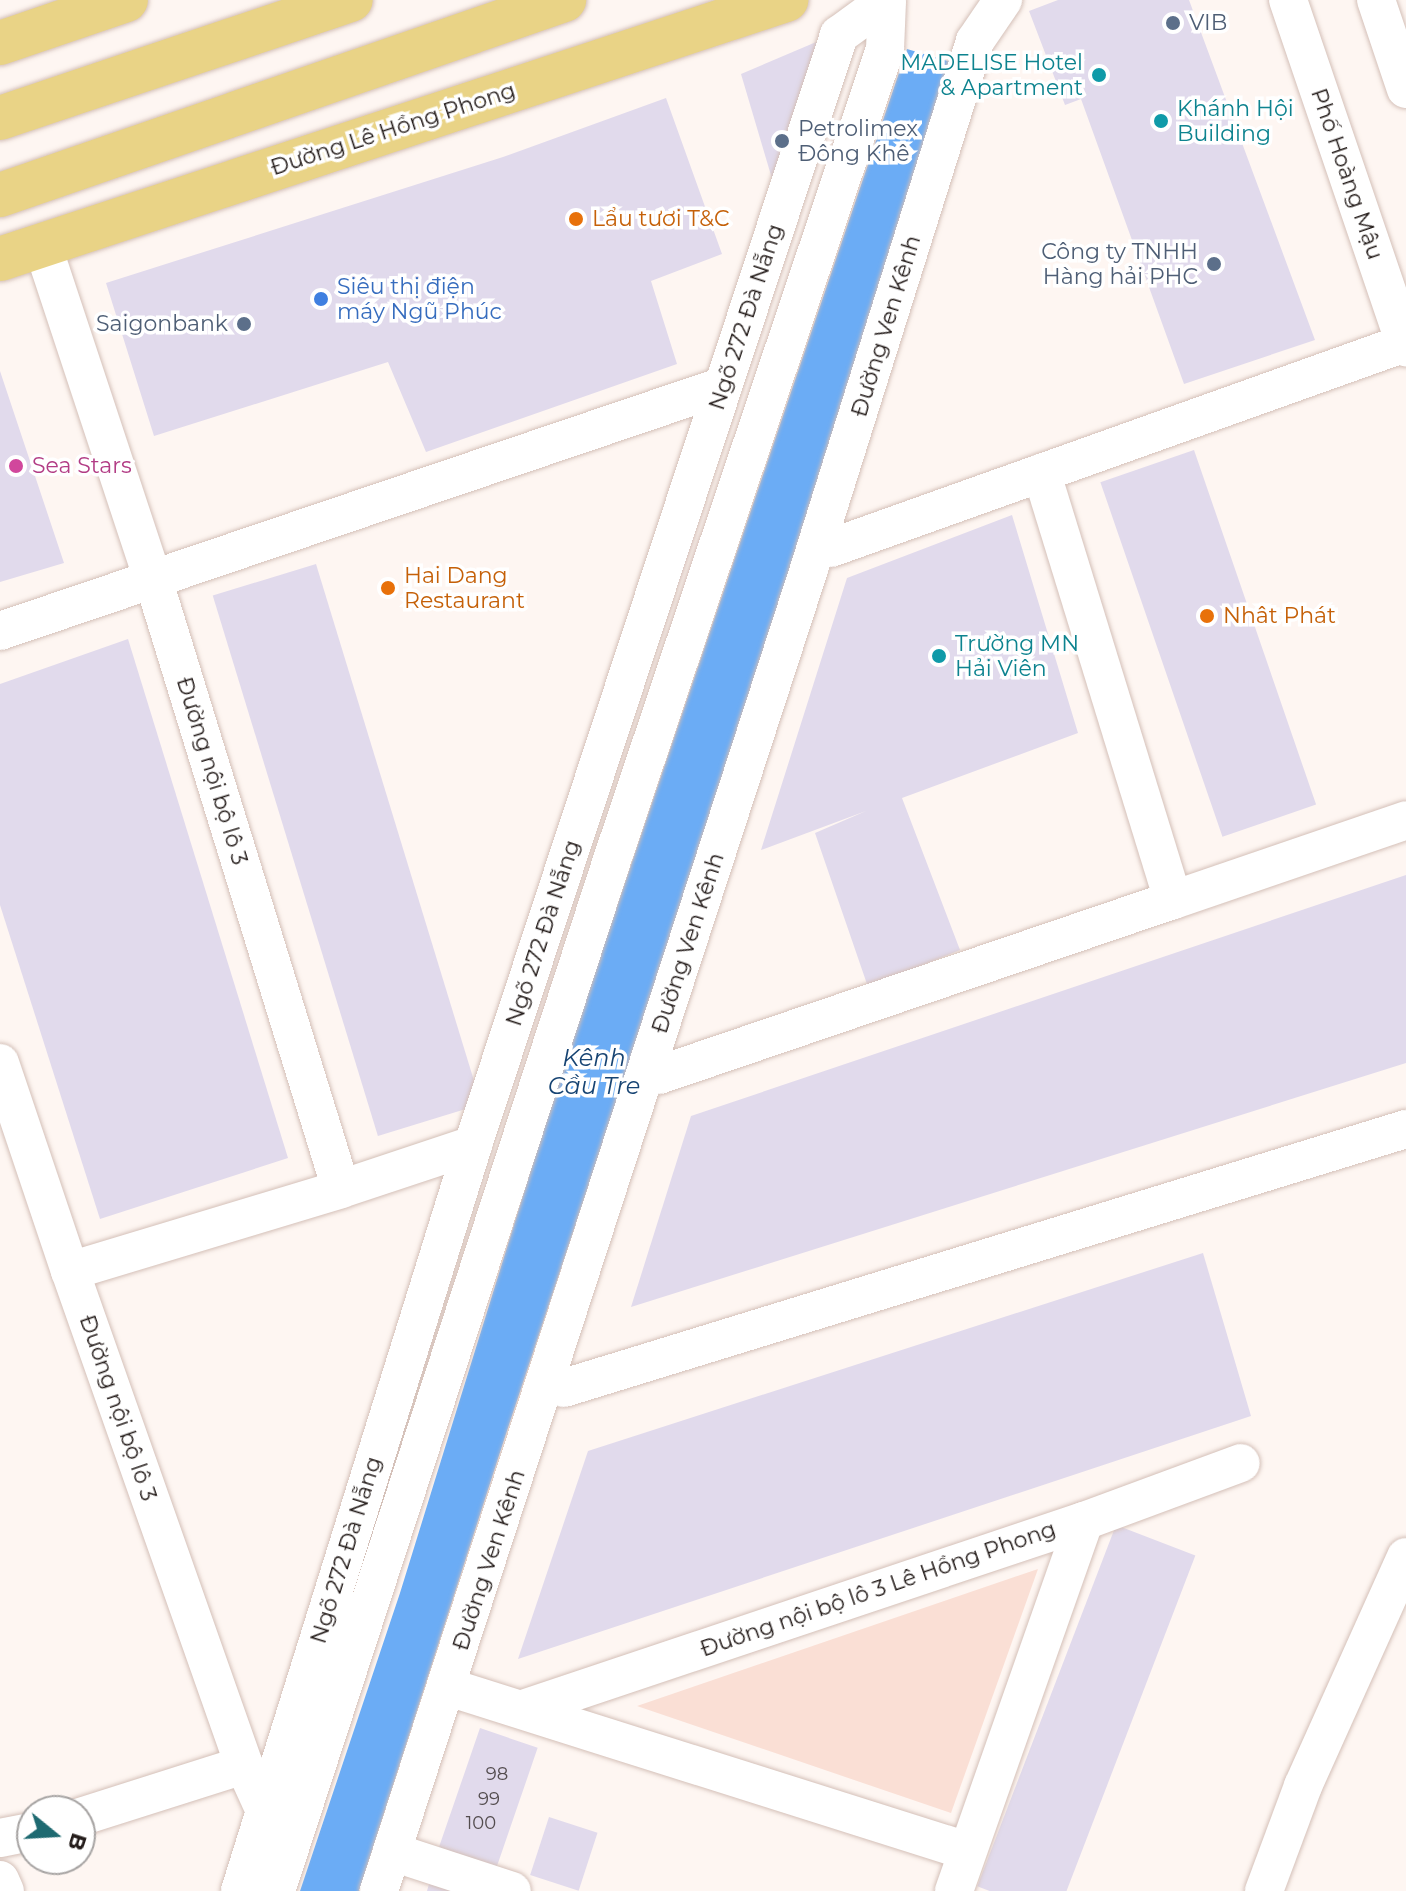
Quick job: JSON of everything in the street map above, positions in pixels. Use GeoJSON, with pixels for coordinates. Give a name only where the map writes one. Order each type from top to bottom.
{"type":"FeatureCollection","features":[{"type":"Feature","properties":{"kind":"main road"},"geometry":{"type":"LineString","coordinates":[[0,43],[126,0]]}},
{"type":"Feature","properties":{"kind":"main road"},"geometry":{"type":"LineString","coordinates":[[0,118],[351,0]]}},
{"type":"Feature","properties":{"kind":"main road"},"geometry":{"type":"LineString","coordinates":[[0,195],[564,0]]}},
{"type":"Feature","properties":{"kind":"main road","name":"Đường Lê Hồng Phong"},"geometry":{"type":"LineString","coordinates":[[0,259],[786,0]]}},
{"type":"Feature","properties":{"kind":"street","name":"Đường Ven Kênh"},"geometry":{"type":"LineString","coordinates":[[404,1874],[564,1388],[659,1075],[1005,0]]}},
{"type":"Feature","properties":{"kind":"street","name":"Đường Ven Kênh"},"geometry":{"type":"LineString","coordinates":[[379,1891],[809,569],[975,41],[1005,0]]}},
{"type":"Feature","properties":{"kind":"street","name":"Phố Hoàng Mậu"},"geometry":{"type":"LineString","coordinates":[[1288,0],[1405,345]]}},
{"type":"Feature","properties":{"kind":"street"},"geometry":{"type":"LineString","coordinates":[[1376,0],[1406,89]]}},
{"type":"Feature","properties":{"kind":"street"},"geometry":{"type":"LineString","coordinates":[[276,1891],[619,836],[885,49],[887,1]]}},
{"type":"Feature","properties":{"kind":"street","name":"Ngõ 272 Đà Nẵng"},"geometry":{"type":"LineString","coordinates":[[240,1891],[473,1145],[839,35],[887,1]]}},
{"type":"Feature","properties":{"kind":"street","name":"Đường nội bộ lô 3"},"geometry":{"type":"LineString","coordinates":[[42,244],[154,582],[341,1189]]}},
{"type":"Feature","properties":{"kind":"street"},"geometry":{"type":"LineString","coordinates":[[831,548],[1405,345]]}},
{"type":"Feature","properties":{"kind":"street"},"geometry":{"type":"LineString","coordinates":[[0,631],[154,582],[723,386]]}},
{"type":"Feature","properties":{"kind":"street"},"geometry":{"type":"LineString","coordinates":[[1042,473],[1173,900]]}},
{"type":"Feature","properties":{"kind":"street"},"geometry":{"type":"LineString","coordinates":[[659,1075],[1406,820]]}},
{"type":"Feature","properties":{"kind":"street","name":"Đường nội bộ lô 3"},"geometry":{"type":"LineString","coordinates":[[0,1063],[244,1765],[265,1811]]}},
{"type":"Feature","properties":{"kind":"street"},"geometry":{"type":"LineString","coordinates":[[564,1388],[1406,1129]]}},
{"type":"Feature","properties":{"kind":"street"},"geometry":{"type":"LineString","coordinates":[[70,1271],[341,1189],[473,1145]]}},
{"type":"Feature","properties":{"kind":"street"},"geometry":{"type":"LineString","coordinates":[[1084,1521],[1241,1463]]}},
{"type":"Feature","properties":{"kind":"street","name":"Đường nội bộ lô 3 Lê Hồng Phong"},"geometry":{"type":"LineString","coordinates":[[523,1709],[1084,1521]]}},
{"type":"Feature","properties":{"kind":"street","name":"Đường nội bộ lô 3 Lê Hồng Phong"},"geometry":{"type":"LineString","coordinates":[[954,1891],[1084,1521]]}},
{"type":"Feature","properties":{"kind":"street"},"geometry":{"type":"LineString","coordinates":[[1264,1891],[1303,1786],[1406,1557]]}},
{"type":"Feature","properties":{"kind":"street"},"geometry":{"type":"LineString","coordinates":[[464,1692],[967,1851]]}},
{"type":"Feature","properties":{"kind":"street"},"geometry":{"type":"LineString","coordinates":[[96,1812],[244,1765]]}},
{"type":"Feature","properties":{"kind":"street"},"geometry":{"type":"LineString","coordinates":[[404,1874],[512,1891]]}},
{"type":"Feature","properties":{"kind":"street"},"geometry":{"type":"LineString","coordinates":[[0,1880],[5,1891]]}},
{"type":"Feature","properties":{"kind":"shaded area"},"geometry":{"type":"Polygon","coordinates":[[[1038,1569],[951,1813],[637,1706],[1038,1569]]]}},
{"type":"Feature","properties":{"kind":"water","name":"Kênh Cầu Tre"},"geometry":{"type":"Polygon","coordinates":[[[907,49],[961,65],[506,1434],[359,1891],[300,1891],[400,1593],[564,1063],[907,49]]]}},
{"type":"Feature","properties":{"kind":"building"},"geometry":{"type":"Polygon","coordinates":[[[1058,0],[1189,0],[1315,340],[1184,384],[1081,99],[1065,105],[1029,11],[1058,0]]]}},
{"type":"Feature","properties":{"kind":"building","name":"Petrolimex Đông Khê"},"geometry":{"type":"Polygon","coordinates":[[[835,34],[781,209],[741,74],[835,34]]]}},
{"type":"Feature","properties":{"kind":"building"},"geometry":{"type":"Polygon","coordinates":[[[666,98],[722,254],[651,281],[677,364],[426,452],[388,362],[154,436],[106,283],[503,157],[666,98]]]}},
{"type":"Feature","properties":{"kind":"building","name":"Sea Stars"},"geometry":{"type":"Polygon","coordinates":[[[0,371],[64,563],[0,582],[0,371]]]}},
{"type":"Feature","properties":{"kind":"building"},"geometry":{"type":"Polygon","coordinates":[[[1194,450],[1316,805],[1222,837],[1100,482],[1194,450]]]}},
{"type":"Feature","properties":{"kind":"building","name":"Trường MN Hải Viên"},"geometry":{"type":"Polygon","coordinates":[[[1012,515],[1078,733],[902,798],[960,950],[868,987],[815,833],[866,811],[761,850],[847,578],[1012,515]]]}},
{"type":"Feature","properties":{"kind":"building"},"geometry":{"type":"Polygon","coordinates":[[[316,564],[481,1104],[378,1136],[213,596],[316,564]]]}},
{"type":"Feature","properties":{"kind":"building"},"geometry":{"type":"Polygon","coordinates":[[[128,639],[288,1158],[100,1219],[0,905],[0,684],[128,639]]]}},
{"type":"Feature","properties":{"kind":"building"},"geometry":{"type":"Polygon","coordinates":[[[1406,875],[1406,1063],[631,1307],[691,1116],[1406,875]]]}},
{"type":"Feature","properties":{"kind":"building"},"geometry":{"type":"Polygon","coordinates":[[[1203,1253],[1251,1416],[518,1659],[588,1451],[1203,1253]]]}},
{"type":"Feature","properties":{"kind":"building"},"geometry":{"type":"Polygon","coordinates":[[[1116,1525],[1195,1555],[1067,1891],[990,1891],[977,1886],[1116,1525]]]}},
{"type":"Feature","properties":{"kind":"building"},"geometry":{"type":"Polygon","coordinates":[[[480,1728],[538,1748],[496,1869],[438,1849],[480,1728]]]}},
{"type":"Feature","properties":{"kind":"building"},"geometry":{"type":"Polygon","coordinates":[[[549,1817],[598,1833],[579,1891],[530,1875],[549,1817]]]}},
{"type":"Feature","properties":{"kind":"building"},"geometry":{"type":"Polygon","coordinates":[[[429,1884],[449,1890],[449,1891],[427,1891],[429,1884]]]}},
{"type":"Feature","properties":{"kind":"place","name":"VIB"},"geometry":{"type":"Point","coordinates":[1173,23]}},
{"type":"Feature","properties":{"kind":"place","name":"MADELISE Hotel & Apartment"},"geometry":{"type":"Point","coordinates":[1099,75]}},
{"type":"Feature","properties":{"kind":"place","name":"Khánh Hội Building"},"geometry":{"type":"Point","coordinates":[1161,121]}},
{"type":"Feature","properties":{"kind":"place","name":"Petrolimex Đông Khê"},"geometry":{"type":"Point","coordinates":[782,141]}},
{"type":"Feature","properties":{"kind":"place","name":"Lẩu tươi T&C"},"geometry":{"type":"Point","coordinates":[576,219]}},
{"type":"Feature","properties":{"kind":"place","name":"Công ty TNHH Hàng hải PHC"},"geometry":{"type":"Point","coordinates":[1214,264]}},
{"type":"Feature","properties":{"kind":"place","name":"Siêu thị điện máy Ngũ Phúc"},"geometry":{"type":"Point","coordinates":[321,299]}},
{"type":"Feature","properties":{"kind":"place","name":"Saigonbank"},"geometry":{"type":"Point","coordinates":[244,324]}},
{"type":"Feature","properties":{"kind":"place","name":"Sea Stars"},"geometry":{"type":"Point","coordinates":[16,466]}},
{"type":"Feature","properties":{"kind":"place","name":"Hai Dang Restaurant"},"geometry":{"type":"Point","coordinates":[388,588]}},
{"type":"Feature","properties":{"kind":"place","name":"Nhât Phát"},"geometry":{"type":"Point","coordinates":[1207,616]}},
{"type":"Feature","properties":{"kind":"place","name":"Trường MN Hải Viên"},"geometry":{"type":"Point","coordinates":[939,656]}}]}
